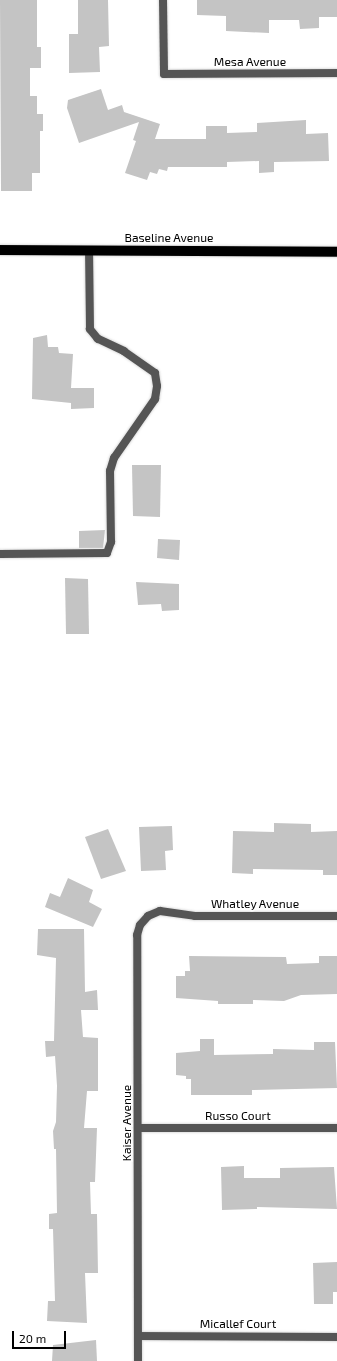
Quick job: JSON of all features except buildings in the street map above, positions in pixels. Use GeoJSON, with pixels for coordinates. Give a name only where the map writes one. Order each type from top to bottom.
{"type":"FeatureCollection","features":[{"type":"Feature","properties":{"kind":"main road","name":"Baseline Avenue"},"geometry":{"type":"LineString","coordinates":[[0,250],[337,252]]}},
{"type":"Feature","properties":{"kind":"street","name":"Mesa Avenue"},"geometry":{"type":"LineString","coordinates":[[163,0],[164,74],[337,73]]}},
{"type":"Feature","properties":{"kind":"street"},"geometry":{"type":"LineString","coordinates":[[0,554],[107,553],[111,542],[110,471],[114,458],[155,399],[155,373],[124,351],[98,339],[90,329],[88,250]]}},
{"type":"Feature","properties":{"kind":"street","name":"Kaiser Avenue"},"geometry":{"type":"LineString","coordinates":[[138,1361],[139,1128],[136,935],[140,925],[148,916],[160,911],[174,913]]}},
{"type":"Feature","properties":{"kind":"street","name":"Whatley Avenue"},"geometry":{"type":"LineString","coordinates":[[174,913],[195,916],[337,916]]}},
{"type":"Feature","properties":{"kind":"street","name":"Russo Court"},"geometry":{"type":"LineString","coordinates":[[139,1128],[337,1128]]}},
{"type":"Feature","properties":{"kind":"street","name":"Micallef Court"},"geometry":{"type":"LineString","coordinates":[[139,1336],[337,1337]]}}]}
